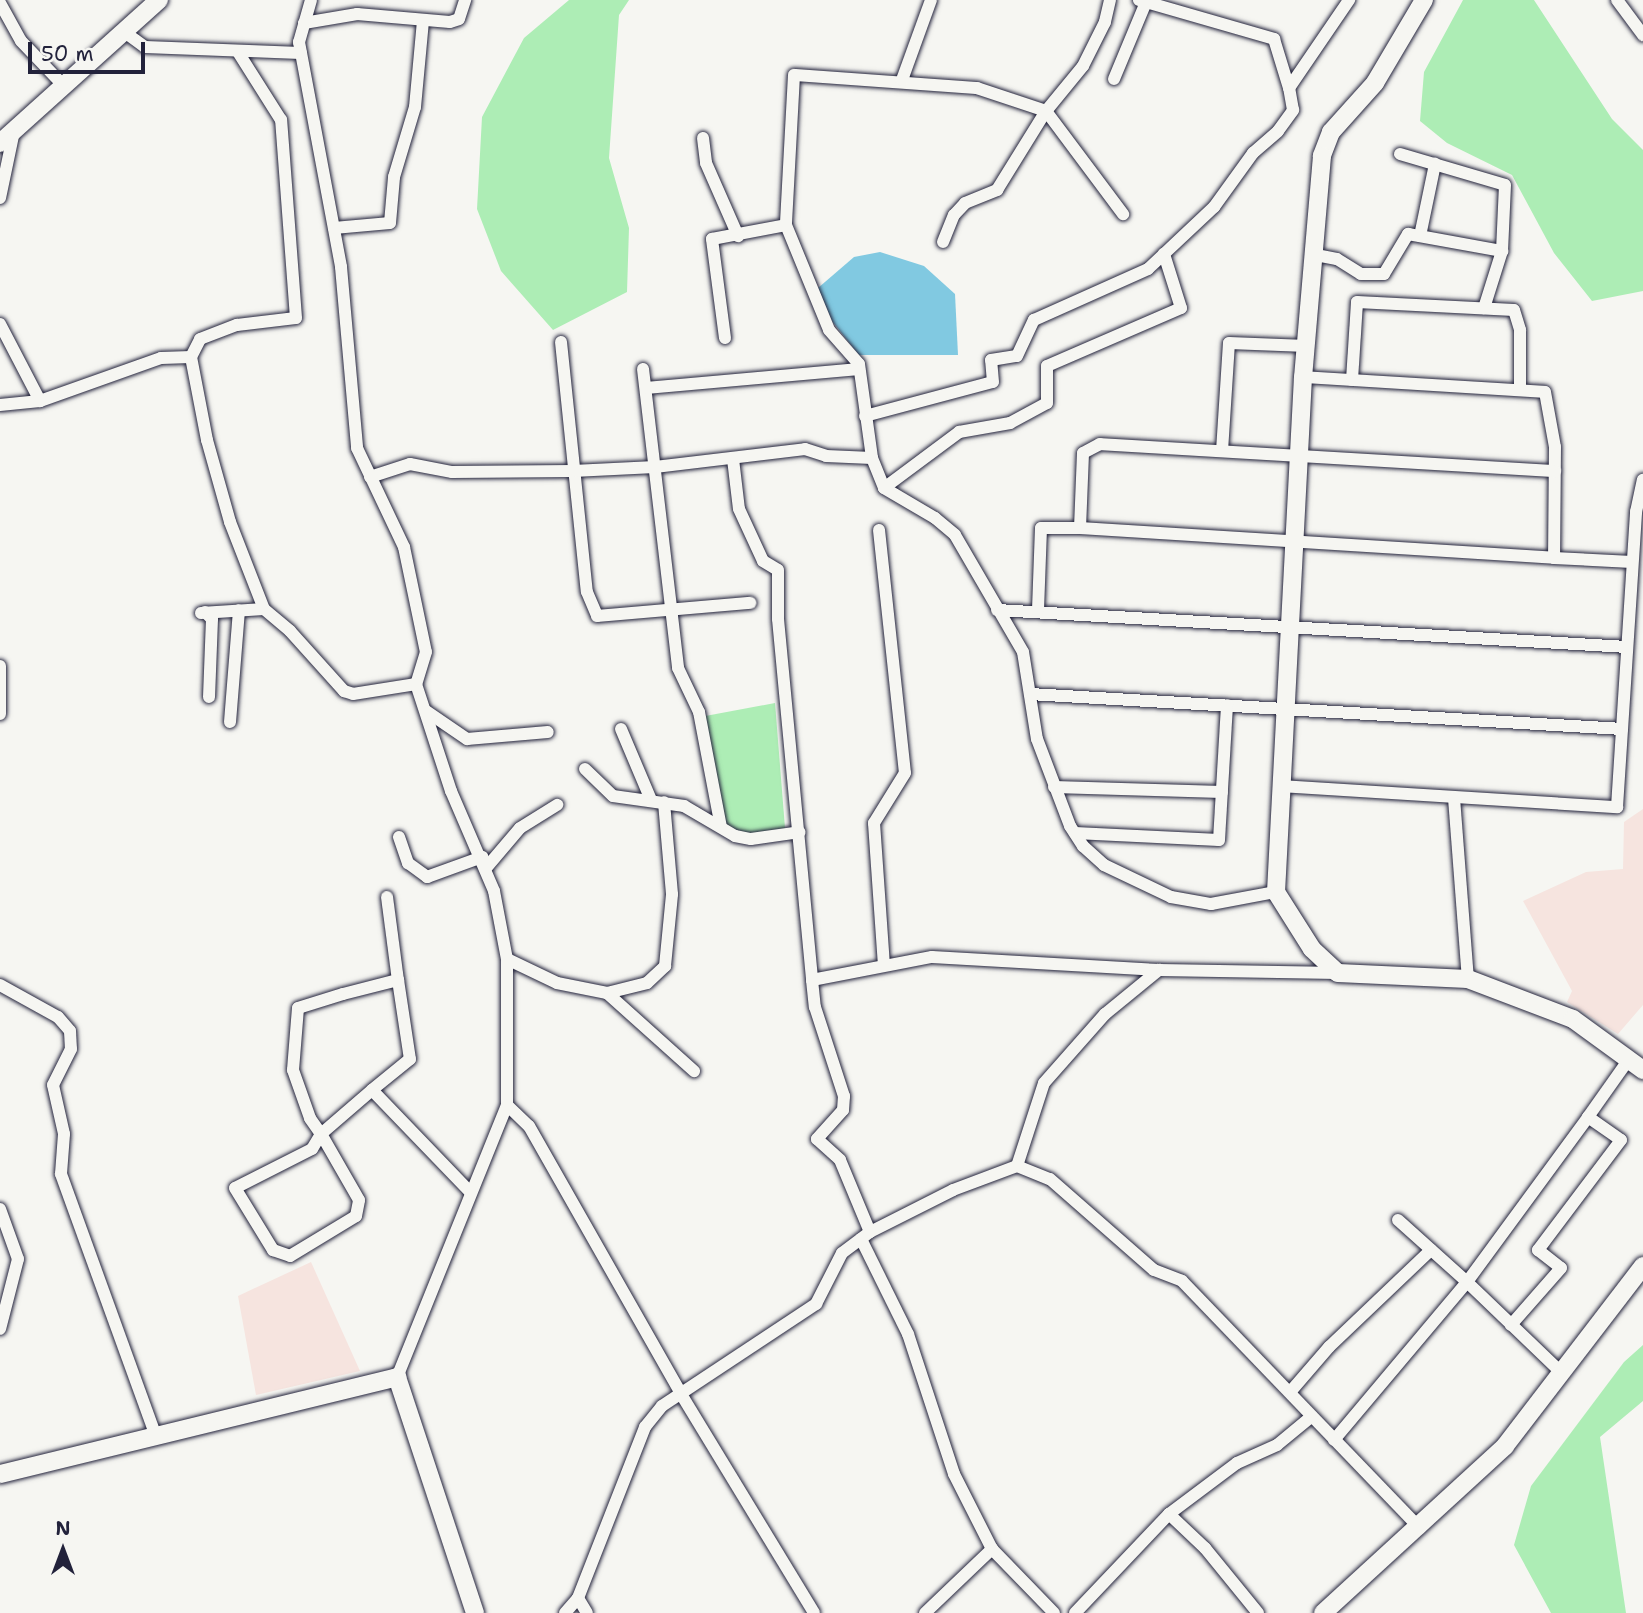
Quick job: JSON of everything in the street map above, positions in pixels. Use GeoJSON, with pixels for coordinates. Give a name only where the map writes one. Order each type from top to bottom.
{"type":"FeatureCollection","features":[{"type":"Feature","properties":{"kind":"street"},"geometry":{"type":"LineString","coordinates":[[0,143],[159,0]]}},
{"type":"Feature","properties":{"kind":"street"},"geometry":{"type":"LineString","coordinates":[[311,0],[304,23],[301,53],[341,267],[352,418],[357,448],[404,547],[426,652],[416,684],[451,791],[484,863],[507,960],[507,1105],[397,1377],[475,1613]]}},
{"type":"Feature","properties":{"kind":"street"},"geometry":{"type":"LineString","coordinates":[[304,23],[357,14],[423,21],[459,19],[465,0]]}},
{"type":"Feature","properties":{"kind":"street"},"geometry":{"type":"LineString","coordinates":[[902,80],[931,0]]}},
{"type":"Feature","properties":{"kind":"street"},"geometry":{"type":"LineString","coordinates":[[943,242],[954,215],[965,203],[997,190],[1046,111],[1083,66],[1105,22],[1110,0]]}},
{"type":"Feature","properties":{"kind":"street"},"geometry":{"type":"LineString","coordinates":[[1289,88],[1349,0]]}},
{"type":"Feature","properties":{"kind":"street"},"geometry":{"type":"LineString","coordinates":[[1338,973],[1312,949],[1276,892],[1303,377],[1326,140],[1375,83],[1424,0]]}},
{"type":"Feature","properties":{"kind":"street"},"geometry":{"type":"LineString","coordinates":[[1617,0],[1643,34]]}},
{"type":"Feature","properties":{"kind":"street"},"geometry":{"type":"LineString","coordinates":[[865,416],[993,382],[991,360],[1017,356],[1034,320],[1122,284],[1164,254],[1214,207],[1253,153],[1278,131],[1293,110],[1274,39],[1142,1],[1114,79]]}},
{"type":"Feature","properties":{"kind":"street"},"geometry":{"type":"LineString","coordinates":[[0,4],[22,41],[63,85]]}},
{"type":"Feature","properties":{"kind":"street"},"geometry":{"type":"LineString","coordinates":[[334,228],[390,223],[394,177],[415,107],[423,21]]}},
{"type":"Feature","properties":{"kind":"street"},"geometry":{"type":"LineString","coordinates":[[123,31],[145,47],[301,53]]}},
{"type":"Feature","properties":{"kind":"street"},"geometry":{"type":"LineString","coordinates":[[238,52],[283,130],[296,318],[237,325],[200,339],[191,357],[207,440],[230,522],[264,609],[290,631],[344,691],[353,694],[416,684]]}},
{"type":"Feature","properties":{"kind":"street"},"geometry":{"type":"LineString","coordinates":[[1123,214],[1046,111],[977,88],[902,80],[794,75],[786,225],[829,330],[859,369],[872,458],[884,488],[935,518],[956,536],[1023,652],[1037,739],[1075,834],[1104,865],[1171,897],[1211,904],[1276,892]]}},
{"type":"Feature","properties":{"kind":"street"},"geometry":{"type":"LineString","coordinates":[[0,198],[14,131]]}},
{"type":"Feature","properties":{"kind":"street"},"geometry":{"type":"LineString","coordinates":[[703,138],[706,163],[738,236]]}},
{"type":"Feature","properties":{"kind":"street"},"geometry":{"type":"LineString","coordinates":[[1400,154],[1504,185],[1502,251],[1484,308]]}},
{"type":"Feature","properties":{"kind":"street"},"geometry":{"type":"LineString","coordinates":[[1420,236],[1435,164]]}},
{"type":"Feature","properties":{"kind":"street"},"geometry":{"type":"LineString","coordinates":[[725,338],[712,239],[786,225]]}},
{"type":"Feature","properties":{"kind":"street"},"geometry":{"type":"LineString","coordinates":[[1316,255],[1337,259],[1361,274],[1384,274],[1408,234],[1502,251]]}},
{"type":"Feature","properties":{"kind":"street"},"geometry":{"type":"LineString","coordinates":[[884,488],[959,432],[1010,423],[1047,403],[1048,366],[1055,361],[1181,308],[1164,254]]}},
{"type":"Feature","properties":{"kind":"street"},"geometry":{"type":"LineString","coordinates":[[1352,380],[1357,302],[1484,308],[1514,310],[1520,330],[1520,390]]}},
{"type":"Feature","properties":{"kind":"street"},"geometry":{"type":"LineString","coordinates":[[0,324],[40,401]]}},
{"type":"Feature","properties":{"kind":"street"},"geometry":{"type":"LineString","coordinates":[[561,342],[587,592],[597,616],[750,603]]}},
{"type":"Feature","properties":{"kind":"street"},"geometry":{"type":"LineString","coordinates":[[1222,451],[1229,343],[1307,346]]}},
{"type":"Feature","properties":{"kind":"street"},"geometry":{"type":"LineString","coordinates":[[0,405],[40,401],[161,358],[191,357]]}},
{"type":"Feature","properties":{"kind":"street"},"geometry":{"type":"LineString","coordinates":[[643,369],[678,668],[699,712],[722,827]]}},
{"type":"Feature","properties":{"kind":"street"},"geometry":{"type":"LineString","coordinates":[[646,388],[859,369]]}},
{"type":"Feature","properties":{"kind":"street"},"geometry":{"type":"LineString","coordinates":[[1303,377],[1545,392],[1555,471],[1553,558]]}},
{"type":"Feature","properties":{"kind":"street"},"geometry":{"type":"LineString","coordinates":[[1080,528],[1083,453],[1100,444],[1555,471]]}},
{"type":"Feature","properties":{"kind":"street"},"geometry":{"type":"LineString","coordinates":[[370,477],[410,464],[452,472],[573,471],[655,467],[805,449],[826,456],[872,458]]}},
{"type":"Feature","properties":{"kind":"street"},"geometry":{"type":"LineString","coordinates":[[733,459],[740,509],[763,561],[778,570],[778,619],[800,832],[811,980],[815,1007],[844,1096],[843,1110],[817,1139],[840,1160],[866,1236],[908,1334],[954,1474],[992,1549],[1054,1613]]}},
{"type":"Feature","properties":{"kind":"street"},"geometry":{"type":"LineString","coordinates":[[1280,786],[1618,807],[1632,562],[1643,480]]}},
{"type":"Feature","properties":{"kind":"street"},"geometry":{"type":"LineString","coordinates":[[1038,610],[1041,528],[1294,540],[1632,562]]}},
{"type":"Feature","properties":{"kind":"street"},"geometry":{"type":"LineString","coordinates":[[879,530],[905,773],[874,823],[884,965]]}},
{"type":"Feature","properties":{"kind":"street"},"geometry":{"type":"LineString","coordinates":[[209,697],[212,619],[201,613],[264,609]]}},
{"type":"Feature","properties":{"kind":"street"},"geometry":{"type":"LineString","coordinates":[[230,722],[239,610]]}},
{"type":"Feature","properties":{"kind":"street"},"geometry":{"type":"LineString","coordinates":[[997,610],[1038,610],[1627,647]]}},
{"type":"Feature","properties":{"kind":"street"},"geometry":{"type":"LineString","coordinates":[[0,666],[0,714]]}},
{"type":"Feature","properties":{"kind":"street"},"geometry":{"type":"LineString","coordinates":[[1030,694],[1622,729]]}},
{"type":"Feature","properties":{"kind":"street"},"geometry":{"type":"LineString","coordinates":[[1075,834],[1219,840],[1227,705]]}},
{"type":"Feature","properties":{"kind":"street"},"geometry":{"type":"LineString","coordinates":[[426,711],[467,739],[548,732]]}},
{"type":"Feature","properties":{"kind":"street"},"geometry":{"type":"LineString","coordinates":[[507,960],[557,983],[607,993],[647,983],[665,966],[672,894],[658,801],[621,729]]}},
{"type":"Feature","properties":{"kind":"street"},"geometry":{"type":"LineString","coordinates":[[585,769],[613,796],[684,806],[734,836],[751,839],[800,832]]}},
{"type":"Feature","properties":{"kind":"street"},"geometry":{"type":"LineString","coordinates":[[1054,787],[1222,792]]}},
{"type":"Feature","properties":{"kind":"street"},"geometry":{"type":"LineString","coordinates":[[1454,798],[1468,979]]}},
{"type":"Feature","properties":{"kind":"street"},"geometry":{"type":"LineString","coordinates":[[399,837],[408,863],[427,877],[484,863],[520,828],[557,805]]}},
{"type":"Feature","properties":{"kind":"street"},"geometry":{"type":"LineString","coordinates":[[387,897],[410,1059],[321,1134],[312,1149],[235,1188],[272,1250],[290,1256],[356,1216],[359,1200],[321,1134],[298,1093],[293,1070],[298,1008],[398,980]]}},
{"type":"Feature","properties":{"kind":"street"},"geometry":{"type":"LineString","coordinates":[[811,980],[932,957],[1159,970],[1338,973],[1468,979],[1573,1019],[1636,1064],[1588,1116],[1467,1282],[1334,1440]]}},
{"type":"Feature","properties":{"kind":"street"},"geometry":{"type":"LineString","coordinates":[[1017,1166],[1044,1083],[1105,1014],[1159,970]]}},
{"type":"Feature","properties":{"kind":"street"},"geometry":{"type":"LineString","coordinates":[[0,985],[58,1017],[70,1031],[71,1049],[53,1085],[64,1134],[61,1174],[156,1436]]}},
{"type":"Feature","properties":{"kind":"street"},"geometry":{"type":"LineString","coordinates":[[607,993],[694,1071]]}},
{"type":"Feature","properties":{"kind":"street"},"geometry":{"type":"LineString","coordinates":[[372,1090],[470,1192]]}},
{"type":"Feature","properties":{"kind":"street"},"geometry":{"type":"LineString","coordinates":[[507,1105],[529,1126],[681,1394],[814,1613]]}},
{"type":"Feature","properties":{"kind":"street"},"geometry":{"type":"LineString","coordinates":[[1511,1325],[1561,1268],[1538,1250],[1621,1140],[1588,1116]]}},
{"type":"Feature","properties":{"kind":"street"},"geometry":{"type":"LineString","coordinates":[[565,1613],[578,1598],[645,1427],[662,1406],[816,1304],[842,1253],[866,1236],[953,1190],[1017,1166],[1050,1179],[1154,1270],[1182,1280],[1420,1528]]}},
{"type":"Feature","properties":{"kind":"street"},"geometry":{"type":"LineString","coordinates":[[0,1209],[18,1259],[0,1329]]}},
{"type":"Feature","properties":{"kind":"street"},"geometry":{"type":"LineString","coordinates":[[1398,1220],[1563,1374]]}},
{"type":"Feature","properties":{"kind":"street"},"geometry":{"type":"LineString","coordinates":[[1291,1391],[1329,1347],[1431,1250]]}},
{"type":"Feature","properties":{"kind":"street"},"geometry":{"type":"LineString","coordinates":[[1323,1613],[1420,1528],[1505,1446],[1563,1374],[1643,1266]]}},
{"type":"Feature","properties":{"kind":"street"},"geometry":{"type":"LineString","coordinates":[[0,1474],[397,1377]]}},
{"type":"Feature","properties":{"kind":"street"},"geometry":{"type":"LineString","coordinates":[[1075,1613],[1169,1514],[1237,1463],[1277,1445],[1312,1416]]}},
{"type":"Feature","properties":{"kind":"street"},"geometry":{"type":"LineString","coordinates":[[1169,1514],[1205,1548],[1258,1613]]}},
{"type":"Feature","properties":{"kind":"street"},"geometry":{"type":"LineString","coordinates":[[925,1613],[992,1549]]}},
{"type":"Feature","properties":{"kind":"street"},"geometry":{"type":"LineString","coordinates":[[578,1598],[587,1613]]}},
{"type":"Feature","properties":{"kind":"shaded area"},"geometry":{"type":"Polygon","coordinates":[[[1643,809],[1643,1005],[1618,1034],[1567,1002],[1572,991],[1523,901],[1586,872],[1623,869],[1624,822],[1643,809]]]}},
{"type":"Feature","properties":{"kind":"shaded area"},"geometry":{"type":"Polygon","coordinates":[[[311,1262],[360,1371],[256,1395],[238,1296],[311,1262]]]}},
{"type":"Feature","properties":{"kind":"green space"},"geometry":{"type":"Polygon","coordinates":[[[569,0],[629,0],[619,15],[609,158],[629,228],[627,292],[553,330],[501,271],[477,209],[482,117],[524,38],[569,0]]]}},
{"type":"Feature","properties":{"kind":"green space"},"geometry":{"type":"Polygon","coordinates":[[[1463,0],[1534,0],[1612,119],[1643,150],[1643,291],[1592,301],[1554,253],[1512,175],[1447,143],[1420,121],[1424,72],[1463,0]]]}},
{"type":"Feature","properties":{"kind":"green space"},"geometry":{"type":"Polygon","coordinates":[[[775,703],[785,828],[752,836],[723,826],[700,717],[775,703]]]}},
{"type":"Feature","properties":{"kind":"green space"},"geometry":{"type":"Polygon","coordinates":[[[1643,1345],[1643,1401],[1600,1437],[1626,1613],[1551,1613],[1514,1545],[1531,1486],[1624,1362],[1643,1345]]]}},
{"type":"Feature","properties":{"kind":"water"},"geometry":{"type":"Polygon","coordinates":[[[880,252],[924,266],[955,294],[958,355],[859,355],[832,321],[818,288],[854,257],[880,252]]]}}]}
